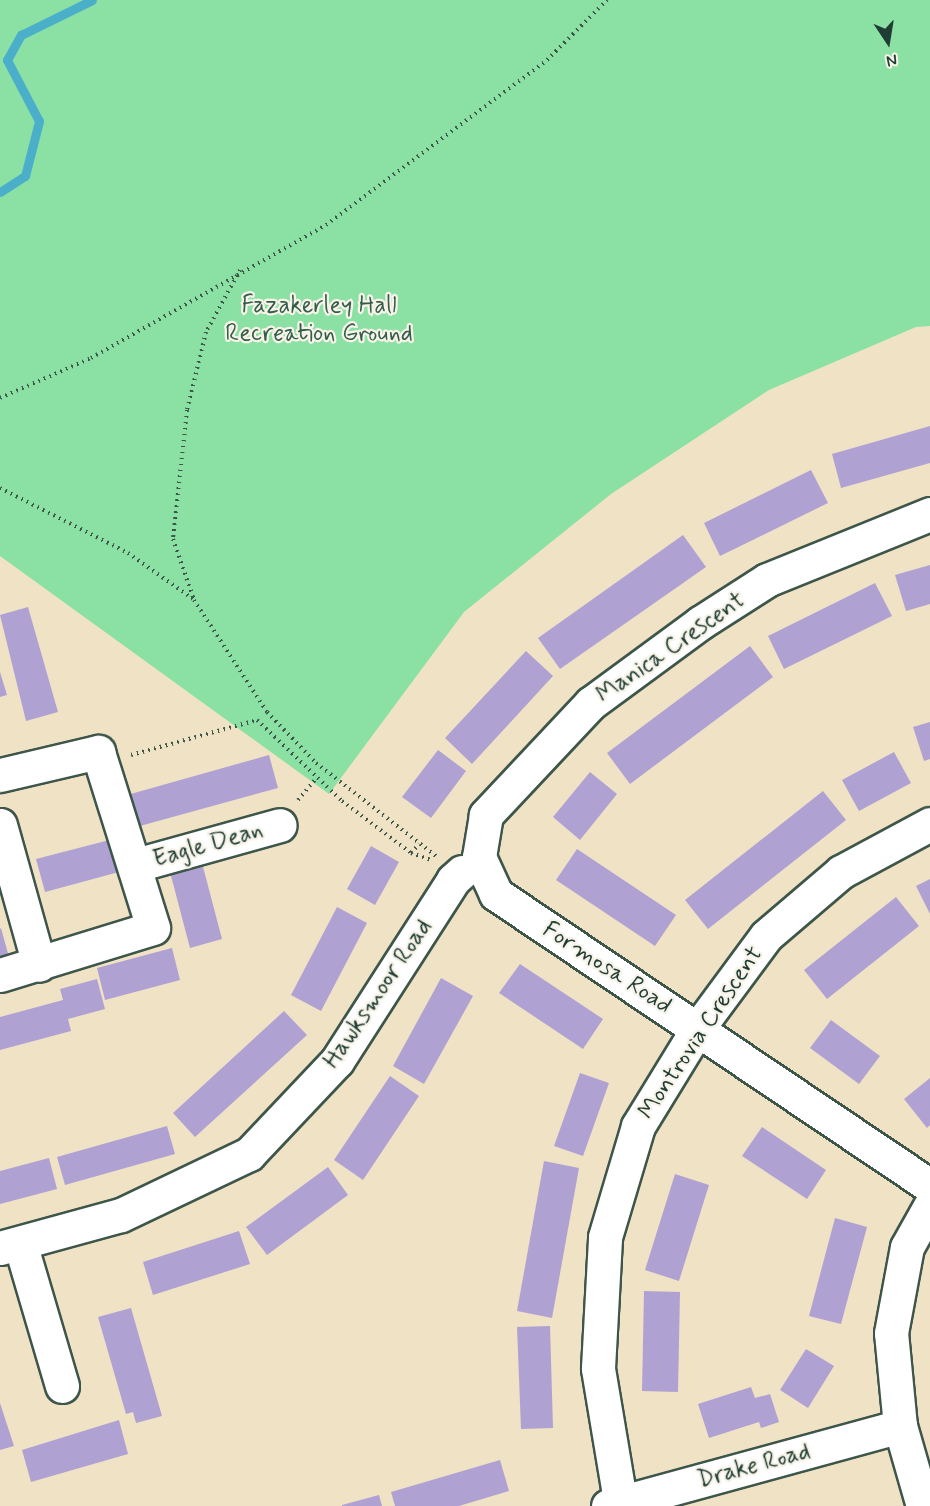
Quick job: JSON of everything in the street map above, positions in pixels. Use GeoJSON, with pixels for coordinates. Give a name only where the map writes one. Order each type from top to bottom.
{"type":"FeatureCollection","features":[{"type":"Feature","properties":{"kind":"street","name":"Manica Crescent"},"geometry":{"type":"LineString","coordinates":[[471,865],[486,815],[591,704],[700,623],[767,580],[930,514]]}},
{"type":"Feature","properties":{"kind":"street"},"geometry":{"type":"LineString","coordinates":[[0,775],[100,758]]}},
{"type":"Feature","properties":{"kind":"street","name":"Eagle Dean"},"geometry":{"type":"LineString","coordinates":[[0,975],[39,965],[153,928],[136,865],[100,758]]}},
{"type":"Feature","properties":{"kind":"street","name":"Montrovia Crescent"},"geometry":{"type":"LineString","coordinates":[[616,1505],[598,1368],[604,1238],[638,1126],[698,1028],[766,936],[841,872],[930,824]]}},
{"type":"Feature","properties":{"kind":"street"},"geometry":{"type":"LineString","coordinates":[[0,825],[39,965]]}},
{"type":"Feature","properties":{"kind":"street","name":"Eagle Dean"},"geometry":{"type":"LineString","coordinates":[[136,865],[280,825]]}},
{"type":"Feature","properties":{"kind":"street","name":"Formosa Road"},"geometry":{"type":"LineString","coordinates":[[471,865],[496,894],[930,1186]]}},
{"type":"Feature","properties":{"kind":"street","name":"Hawksmoor Road"},"geometry":{"type":"LineString","coordinates":[[10,1245],[121,1215],[249,1154],[337,1061],[453,880],[471,865]]}},
{"type":"Feature","properties":{"kind":"street"},"geometry":{"type":"LineString","coordinates":[[923,1506],[900,1426],[891,1333],[907,1247],[930,1206]]}},
{"type":"Feature","properties":{"kind":"street"},"geometry":{"type":"LineString","coordinates":[[10,1245],[62,1386]]}},
{"type":"Feature","properties":{"kind":"street","name":"Drake Road"},"geometry":{"type":"LineString","coordinates":[[616,1505],[900,1426]]}},
{"type":"Feature","properties":{"kind":"path"},"geometry":{"type":"LineString","coordinates":[[0,398],[91,358],[240,270],[326,225],[547,60],[607,0]]}},
{"type":"Feature","properties":{"kind":"path"},"geometry":{"type":"LineString","coordinates":[[240,270],[206,332],[178,466],[172,539],[194,600],[267,712],[316,763],[419,844],[471,865]]}},
{"type":"Feature","properties":{"kind":"path"},"geometry":{"type":"LineString","coordinates":[[0,488],[128,554],[194,600]]}},
{"type":"Feature","properties":{"kind":"path"},"geometry":{"type":"LineString","coordinates":[[100,758],[257,720],[342,801],[411,853],[471,865]]}},
{"type":"Feature","properties":{"kind":"path"},"geometry":{"type":"LineString","coordinates":[[411,853],[419,844]]}},
{"type":"Feature","properties":{"kind":"green space","name":"Fazakerley Hall Recreation Ground"},"geometry":{"type":"Polygon","coordinates":[[[0,0],[930,0],[930,326],[916,327],[769,390],[611,494],[464,612],[329,794],[0,556],[0,0]]]}},
{"type":"Feature","properties":{"kind":"building"},"geometry":{"type":"Polygon","coordinates":[[[930,426],[930,463],[841,488],[832,454],[930,426]]]}},
{"type":"Feature","properties":{"kind":"building"},"geometry":{"type":"Polygon","coordinates":[[[811,470],[828,503],[720,556],[704,523],[811,470]]]}},
{"type":"Feature","properties":{"kind":"building"},"geometry":{"type":"Polygon","coordinates":[[[683,535],[706,567],[560,669],[538,638],[683,535]]]}},
{"type":"Feature","properties":{"kind":"building"},"geometry":{"type":"Polygon","coordinates":[[[930,565],[930,604],[906,611],[895,575],[930,565]]]}},
{"type":"Feature","properties":{"kind":"building"},"geometry":{"type":"Polygon","coordinates":[[[875,583],[892,616],[784,669],[768,636],[875,583]]]}},
{"type":"Feature","properties":{"kind":"building"},"geometry":{"type":"Polygon","coordinates":[[[28,607],[58,712],[26,721],[0,615],[28,607]]]}},
{"type":"Feature","properties":{"kind":"building"},"geometry":{"type":"Polygon","coordinates":[[[750,646],[773,677],[630,784],[607,753],[750,646]]]}},
{"type":"Feature","properties":{"kind":"building"},"geometry":{"type":"Polygon","coordinates":[[[526,651],[553,676],[472,764],[445,738],[526,651]]]}},
{"type":"Feature","properties":{"kind":"building"},"geometry":{"type":"Polygon","coordinates":[[[0,672],[7,695],[0,697],[0,672]]]}},
{"type":"Feature","properties":{"kind":"building"},"geometry":{"type":"Polygon","coordinates":[[[930,722],[930,759],[924,761],[913,727],[930,722]]]}},
{"type":"Feature","properties":{"kind":"building"},"geometry":{"type":"Polygon","coordinates":[[[438,750],[466,771],[431,818],[402,797],[438,750]]]}},
{"type":"Feature","properties":{"kind":"building"},"geometry":{"type":"Polygon","coordinates":[[[894,752],[911,783],[859,811],[842,780],[894,752]]]}},
{"type":"Feature","properties":{"kind":"building"},"geometry":{"type":"Polygon","coordinates":[[[269,755],[278,788],[129,829],[120,797],[269,755]]]}},
{"type":"Feature","properties":{"kind":"building"},"geometry":{"type":"Polygon","coordinates":[[[590,772],[617,794],[580,840],[553,817],[590,772]]]}},
{"type":"Feature","properties":{"kind":"building"},"geometry":{"type":"Polygon","coordinates":[[[823,791],[846,820],[708,929],[685,900],[823,791]]]}},
{"type":"Feature","properties":{"kind":"building"},"geometry":{"type":"Polygon","coordinates":[[[121,837],[130,869],[45,892],[36,859],[121,837]]]}},
{"type":"Feature","properties":{"kind":"building"},"geometry":{"type":"Polygon","coordinates":[[[371,846],[399,862],[375,905],[347,889],[371,846]]]}},
{"type":"Feature","properties":{"kind":"building"},"geometry":{"type":"Polygon","coordinates":[[[577,849],[676,915],[655,946],[556,880],[577,849]]]}},
{"type":"Feature","properties":{"kind":"building"},"geometry":{"type":"Polygon","coordinates":[[[202,863],[222,939],[190,948],[170,872],[202,863]]]}},
{"type":"Feature","properties":{"kind":"building"},"geometry":{"type":"Polygon","coordinates":[[[930,879],[930,914],[916,886],[930,879]]]}},
{"type":"Feature","properties":{"kind":"building"},"geometry":{"type":"Polygon","coordinates":[[[896,897],[919,926],[827,999],[804,970],[896,897]]]}},
{"type":"Feature","properties":{"kind":"building"},"geometry":{"type":"Polygon","coordinates":[[[337,907],[367,923],[321,1011],[291,995],[337,907]]]}},
{"type":"Feature","properties":{"kind":"building"},"geometry":{"type":"Polygon","coordinates":[[[0,929],[10,961],[0,964],[0,929]]]}},
{"type":"Feature","properties":{"kind":"building"},"geometry":{"type":"Polygon","coordinates":[[[172,948],[180,980],[105,1000],[97,968],[172,948]]]}},
{"type":"Feature","properties":{"kind":"building"},"geometry":{"type":"Polygon","coordinates":[[[520,964],[603,1019],[583,1049],[499,993],[520,964]]]}},
{"type":"Feature","properties":{"kind":"building"},"geometry":{"type":"Polygon","coordinates":[[[441,978],[473,996],[424,1084],[393,1066],[441,978]]]}},
{"type":"Feature","properties":{"kind":"building"},"geometry":{"type":"Polygon","coordinates":[[[97,979],[105,1009],[68,1019],[71,1031],[0,1050],[0,1017],[63,1000],[60,989],[97,979]]]}},
{"type":"Feature","properties":{"kind":"building"},"geometry":{"type":"Polygon","coordinates":[[[284,1011],[307,1035],[195,1137],[173,1113],[284,1011]]]}},
{"type":"Feature","properties":{"kind":"building"},"geometry":{"type":"Polygon","coordinates":[[[831,1020],[880,1056],[859,1084],[810,1048],[831,1020]]]}},
{"type":"Feature","properties":{"kind":"building"},"geometry":{"type":"Polygon","coordinates":[[[580,1073],[609,1083],[583,1156],[554,1146],[580,1073]]]}},
{"type":"Feature","properties":{"kind":"building"},"geometry":{"type":"Polygon","coordinates":[[[390,1076],[419,1096],[363,1180],[334,1160],[390,1076]]]}},
{"type":"Feature","properties":{"kind":"building"},"geometry":{"type":"Polygon","coordinates":[[[930,1078],[930,1125],[927,1128],[904,1099],[930,1078]]]}},
{"type":"Feature","properties":{"kind":"building"},"geometry":{"type":"Polygon","coordinates":[[[167,1126],[175,1154],[65,1185],[57,1157],[167,1126]]]}},
{"type":"Feature","properties":{"kind":"building"},"geometry":{"type":"Polygon","coordinates":[[[762,1127],[826,1170],[807,1199],[742,1156],[762,1127]]]}},
{"type":"Feature","properties":{"kind":"building"},"geometry":{"type":"Polygon","coordinates":[[[49,1158],[57,1189],[0,1204],[0,1171],[49,1158]]]}},
{"type":"Feature","properties":{"kind":"building"},"geometry":{"type":"Polygon","coordinates":[[[544,1161],[579,1168],[552,1318],[517,1311],[544,1161]]]}},
{"type":"Feature","properties":{"kind":"building"},"geometry":{"type":"Polygon","coordinates":[[[328,1167],[348,1195],[267,1255],[246,1227],[328,1167]]]}},
{"type":"Feature","properties":{"kind":"building"},"geometry":{"type":"Polygon","coordinates":[[[675,1174],[709,1185],[679,1281],[645,1270],[675,1174]]]}},
{"type":"Feature","properties":{"kind":"building"},"geometry":{"type":"Polygon","coordinates":[[[835,1218],[867,1227],[841,1324],[809,1316],[835,1218]]]}},
{"type":"Feature","properties":{"kind":"building"},"geometry":{"type":"Polygon","coordinates":[[[239,1231],[250,1264],[153,1295],[143,1262],[239,1231]]]}},
{"type":"Feature","properties":{"kind":"building"},"geometry":{"type":"Polygon","coordinates":[[[644,1291],[680,1292],[678,1392],[642,1391],[644,1291]]]}},
{"type":"Feature","properties":{"kind":"building"},"geometry":{"type":"Polygon","coordinates":[[[131,1308],[162,1416],[136,1423],[133,1412],[126,1414],[98,1317],[131,1308]]]}},
{"type":"Feature","properties":{"kind":"building"},"geometry":{"type":"Polygon","coordinates":[[[550,1326],[553,1428],[521,1429],[517,1327],[550,1326]]]}},
{"type":"Feature","properties":{"kind":"building"},"geometry":{"type":"Polygon","coordinates":[[[806,1349],[834,1366],[808,1408],[780,1390],[806,1349]]]}},
{"type":"Feature","properties":{"kind":"building"},"geometry":{"type":"Polygon","coordinates":[[[751,1387],[755,1398],[770,1394],[779,1422],[761,1428],[759,1422],[709,1438],[698,1404],[751,1387]]]}},
{"type":"Feature","properties":{"kind":"building"},"geometry":{"type":"Polygon","coordinates":[[[0,1403],[14,1446],[0,1450],[0,1403]]]}},
{"type":"Feature","properties":{"kind":"building"},"geometry":{"type":"Polygon","coordinates":[[[119,1420],[128,1454],[31,1482],[22,1450],[119,1420]]]}},
{"type":"Feature","properties":{"kind":"building"},"geometry":{"type":"Polygon","coordinates":[[[500,1460],[509,1491],[459,1506],[395,1506],[391,1492],[500,1460]]]}},
{"type":"Feature","properties":{"kind":"building"},"geometry":{"type":"Polygon","coordinates":[[[379,1495],[382,1506],[342,1506],[342,1505],[379,1495]]]}},
{"type":"Feature","properties":{"kind":"waterway"},"geometry":{"type":"LineString","coordinates":[[0,192],[25,176],[39,121],[7,60],[21,35],[92,0]]}}]}
